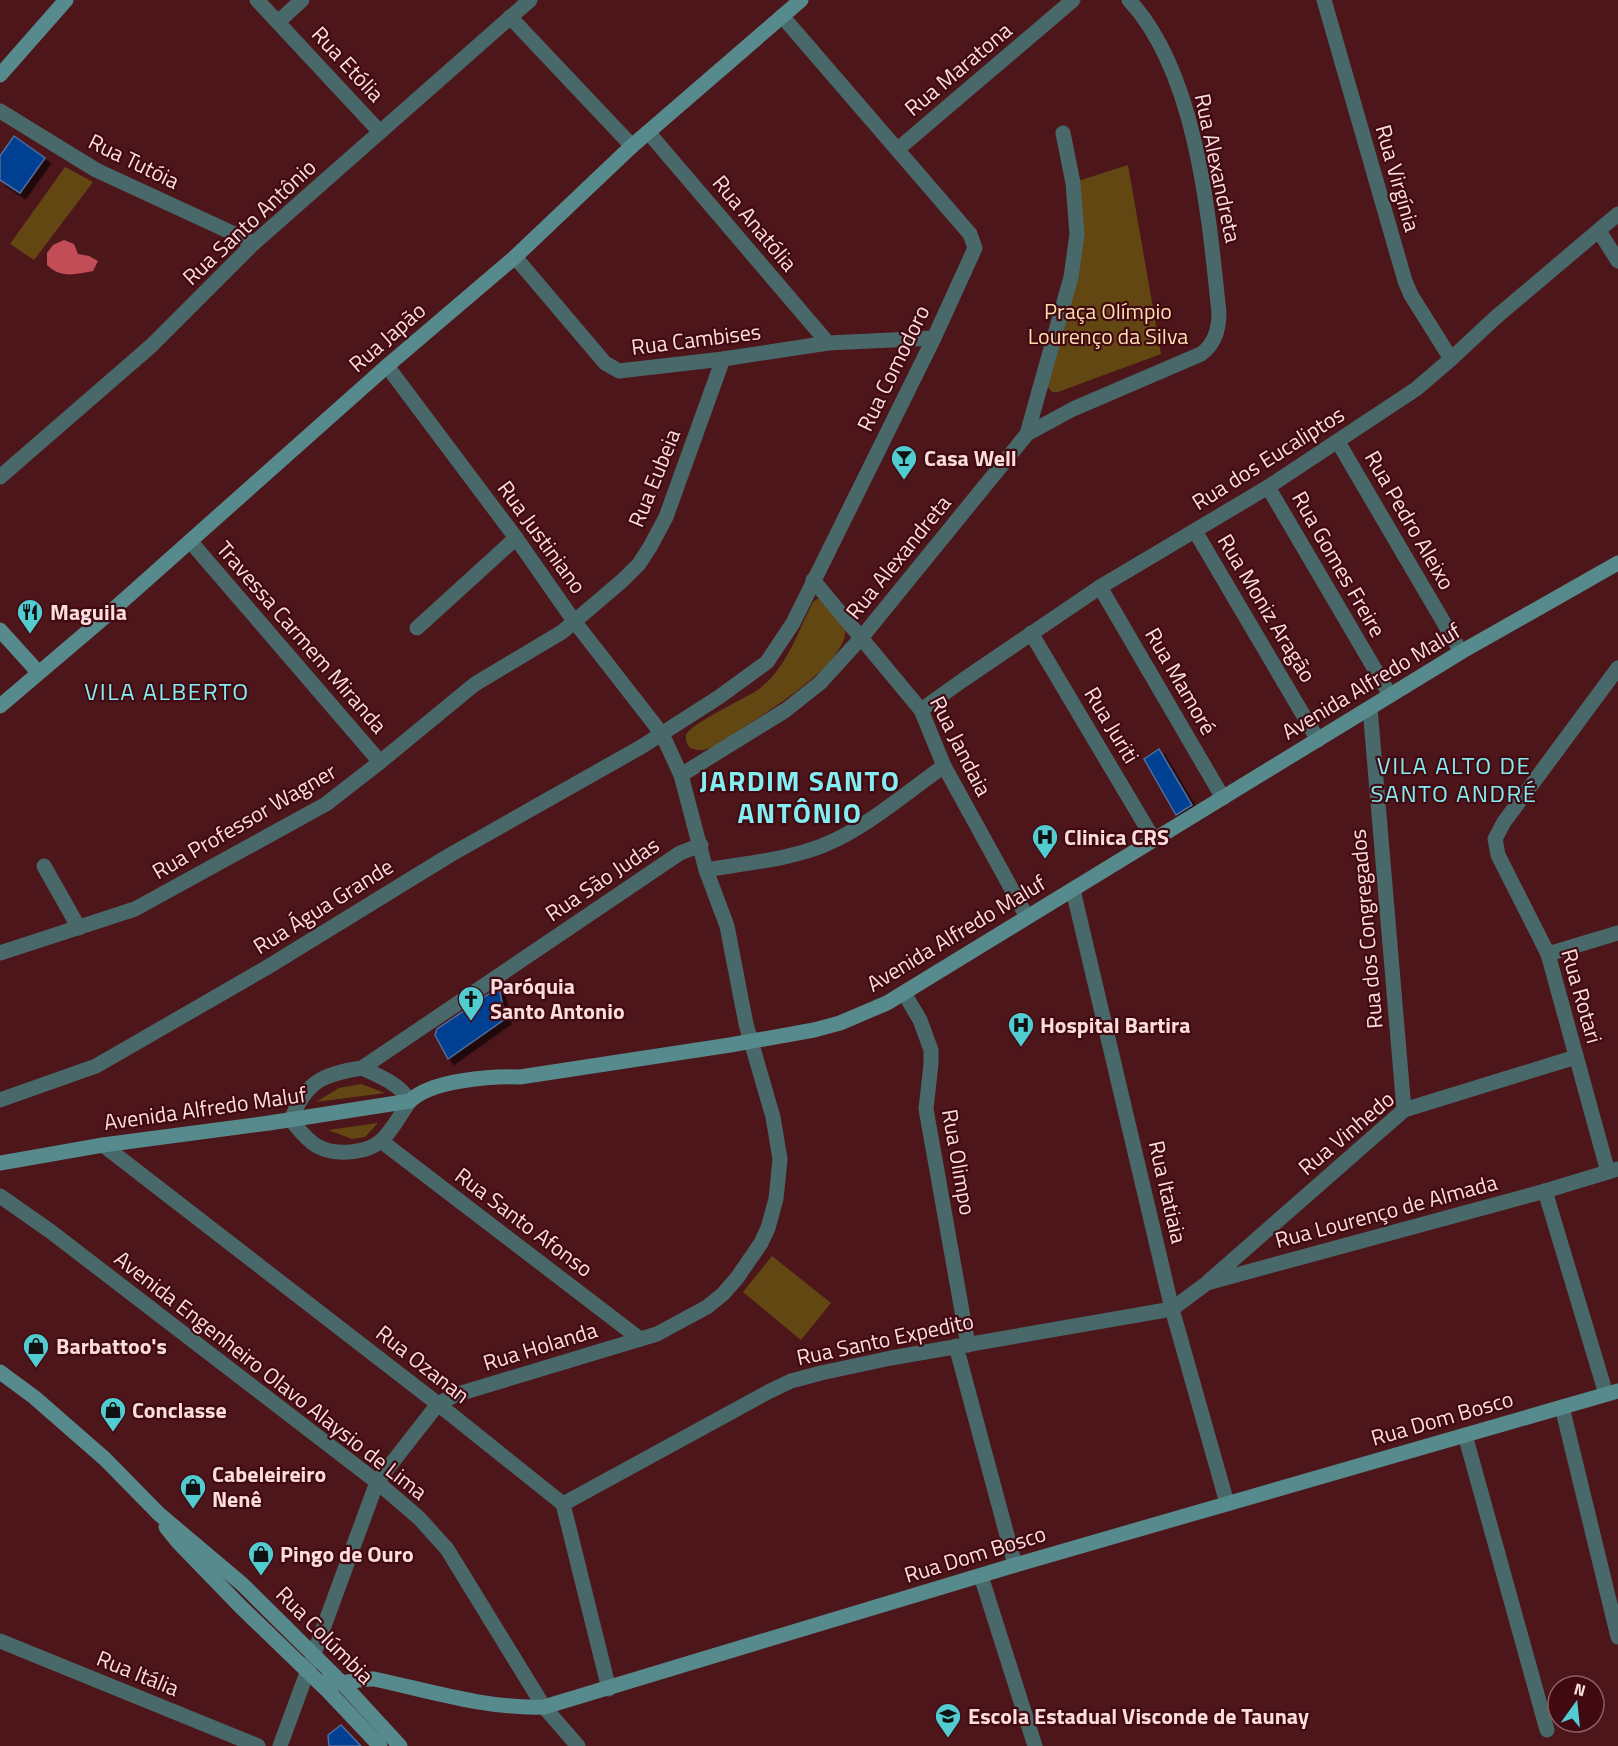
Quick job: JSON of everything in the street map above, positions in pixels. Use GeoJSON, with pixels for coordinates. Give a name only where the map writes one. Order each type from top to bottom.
{"type":"FeatureCollection","features":[{"type":"Feature","properties":{"kind":"main road"},"geometry":{"type":"LineString","coordinates":[[0,75],[66,0]]}},
{"type":"Feature","properties":{"kind":"main road","name":"Rua Japão"},"geometry":{"type":"LineString","coordinates":[[0,706],[387,366],[515,257],[632,146],[801,0]]}},
{"type":"Feature","properties":{"kind":"main road","name":"Avenida Alfredo Maluf"},"geometry":{"type":"LineString","coordinates":[[0,1163],[103,1145],[291,1120],[412,1098],[500,1086],[520,1077],[751,1042],[831,1027],[887,1003],[904,993],[1461,652],[1618,563]]}},
{"type":"Feature","properties":{"kind":"main road"},"geometry":{"type":"LineString","coordinates":[[0,630],[39,672]]}},
{"type":"Feature","properties":{"kind":"main road","name":"Rua Colúmbia"},"geometry":{"type":"LineString","coordinates":[[0,1372],[34,1397],[105,1459],[159,1514],[242,1584],[314,1655],[400,1746]]}},
{"type":"Feature","properties":{"kind":"main road","name":"Rua Dom Bosco"},"geometry":{"type":"LineString","coordinates":[[313,1677],[326,1684],[342,1684],[361,1678],[374,1678],[496,1705],[523,1708],[544,1707],[1015,1565],[1612,1392]]}},
{"type":"Feature","properties":{"kind":"main road","name":"Rua Colúmbia"},"geometry":{"type":"LineString","coordinates":[[159,1514],[178,1542],[380,1746]]}},
{"type":"Feature","properties":{"kind":"street","name":"Rua Etólia"},"geometry":{"type":"LineString","coordinates":[[257,0],[380,132]]}},
{"type":"Feature","properties":{"kind":"street"},"geometry":{"type":"LineString","coordinates":[[278,22],[302,0]]}},
{"type":"Feature","properties":{"kind":"street","name":"Rua Santo Antônio"},"geometry":{"type":"LineString","coordinates":[[0,477],[151,346],[254,243],[530,0]]}},
{"type":"Feature","properties":{"kind":"street","name":"Rua Maratona"},"geometry":{"type":"LineString","coordinates":[[898,149],[1073,0]]}},
{"type":"Feature","properties":{"kind":"street","name":"Rua Alexandreta"},"geometry":{"type":"LineString","coordinates":[[681,775],[767,723],[804,698],[820,683],[862,637],[1027,434],[1073,410],[1201,354],[1213,342],[1219,324],[1210,223],[1192,137],[1168,58],[1150,25],[1129,0]]}},
{"type":"Feature","properties":{"kind":"street","name":"Rua Virgínia"},"geometry":{"type":"LineString","coordinates":[[1324,0],[1405,281],[1411,295],[1451,359]]}},
{"type":"Feature","properties":{"kind":"street","name":"Rua Comodoro"},"geometry":{"type":"LineString","coordinates":[[662,734],[767,662],[793,623],[974,253],[975,243],[970,234],[782,16]]}},
{"type":"Feature","properties":{"kind":"street"},"geometry":{"type":"LineString","coordinates":[[510,17],[632,146]]}},
{"type":"Feature","properties":{"kind":"street","name":"Rua Tutóia"},"geometry":{"type":"LineString","coordinates":[[0,111],[96,170],[254,243]]}},
{"type":"Feature","properties":{"kind":"street","name":"Rua Anatólia"},"geometry":{"type":"LineString","coordinates":[[648,132],[828,343]]}},
{"type":"Feature","properties":{"kind":"street"},"geometry":{"type":"LineString","coordinates":[[1027,434],[1071,278],[1076,243],[1073,183],[1063,133]]}},
{"type":"Feature","properties":{"kind":"street","name":"Rua dos Eucaliptos"},"geometry":{"type":"LineString","coordinates":[[921,710],[1100,587],[1268,487],[1416,389],[1495,318],[1618,214]]}},
{"type":"Feature","properties":{"kind":"street"},"geometry":{"type":"LineString","coordinates":[[1599,231],[1618,261]]}},
{"type":"Feature","properties":{"kind":"street","name":"Rua Cambises"},"geometry":{"type":"LineString","coordinates":[[515,257],[605,363],[614,369],[624,371],[828,343],[934,338]]}},
{"type":"Feature","properties":{"kind":"street","name":"Rua Eubeia"},"geometry":{"type":"LineString","coordinates":[[574,621],[623,580],[639,564],[650,548],[666,518],[723,359]]}},
{"type":"Feature","properties":{"kind":"street","name":"Rua Justiniano"},"geometry":{"type":"LineString","coordinates":[[387,366],[516,538],[574,621],[662,734],[681,775],[701,845]]}},
{"type":"Feature","properties":{"kind":"street","name":"Rua Pedro Aleixo"},"geometry":{"type":"LineString","coordinates":[[1338,441],[1461,652]]}},
{"type":"Feature","properties":{"kind":"street","name":"Rua Gomes Freire"},"geometry":{"type":"LineString","coordinates":[[1268,487],[1390,695]]}},
{"type":"Feature","properties":{"kind":"street","name":"Rua Moniz Aragão"},"geometry":{"type":"LineString","coordinates":[[1195,531],[1318,740]]}},
{"type":"Feature","properties":{"kind":"street"},"geometry":{"type":"LineString","coordinates":[[417,628],[516,538]]}},
{"type":"Feature","properties":{"kind":"street","name":"Travessa Carmem Miranda"},"geometry":{"type":"LineString","coordinates":[[190,541],[380,762]]}},
{"type":"Feature","properties":{"kind":"street","name":"Rua Jandaia"},"geometry":{"type":"LineString","coordinates":[[813,580],[921,710],[944,766],[1027,917]]}},
{"type":"Feature","properties":{"kind":"street","name":"Rua Mamoré"},"geometry":{"type":"LineString","coordinates":[[1100,587],[1223,798]]}},
{"type":"Feature","properties":{"kind":"street","name":"Rua Professor Wagner"},"geometry":{"type":"LineString","coordinates":[[0,953],[123,914],[161,896],[326,804],[475,684],[562,632],[574,621]]}},
{"type":"Feature","properties":{"kind":"street","name":"Rua Juriti"},"geometry":{"type":"LineString","coordinates":[[1031,633],[1154,840]]}},
{"type":"Feature","properties":{"kind":"street","name":"Rua Rotari"},"geometry":{"type":"LineString","coordinates":[[1613,1171],[1576,1057],[1548,954],[1498,855],[1495,839],[1504,822],[1618,668]]}},
{"type":"Feature","properties":{"kind":"street","name":"Rua dos Congregados"},"geometry":{"type":"LineString","coordinates":[[1370,708],[1404,1110]]}},
{"type":"Feature","properties":{"kind":"street","name":"Rua Água Grande"},"geometry":{"type":"LineString","coordinates":[[0,1100],[96,1066],[266,968],[450,855],[662,734]]}},
{"type":"Feature","properties":{"kind":"street"},"geometry":{"type":"LineString","coordinates":[[706,870],[802,852],[826,844],[859,826],[944,766]]}},
{"type":"Feature","properties":{"kind":"street"},"geometry":{"type":"LineString","coordinates":[[701,845],[706,870],[727,926],[751,1042]]}},
{"type":"Feature","properties":{"kind":"street","name":"Rua São Judas"},"geometry":{"type":"LineString","coordinates":[[362,1068],[680,853],[701,845]]}},
{"type":"Feature","properties":{"kind":"street"},"geometry":{"type":"LineString","coordinates":[[44,866],[79,928]]}},
{"type":"Feature","properties":{"kind":"street","name":"Rua Itatiaia"},"geometry":{"type":"LineString","coordinates":[[1072,890],[1172,1309],[1227,1503]]}},
{"type":"Feature","properties":{"kind":"street"},"geometry":{"type":"LineString","coordinates":[[1548,954],[1618,933]]}},
{"type":"Feature","properties":{"kind":"street","name":"Rua Olimpo"},"geometry":{"type":"LineString","coordinates":[[904,993],[920,1020],[931,1050],[932,1064],[926,1094],[926,1109],[962,1345],[1015,1565]]}},
{"type":"Feature","properties":{"kind":"street","name":"Rua Holanda"},"geometry":{"type":"LineString","coordinates":[[280,1746],[313,1677],[314,1655],[377,1482],[438,1404],[455,1395],[657,1334],[688,1319],[723,1294],[756,1253],[768,1228],[776,1199],[780,1159],[773,1117],[751,1042]]}},
{"type":"Feature","properties":{"kind":"street","name":"Rua Vinhedo"},"geometry":{"type":"LineString","coordinates":[[1207,1283],[1404,1110],[1576,1057]]}},
{"type":"Feature","properties":{"kind":"street"},"geometry":{"type":"LineString","coordinates":[[362,1068],[387,1079],[412,1098],[381,1141],[354,1151],[333,1152],[316,1146],[291,1120],[297,1104],[311,1086],[335,1072],[362,1068]]}},
{"type":"Feature","properties":{"kind":"street","name":"Rua Santo Afonso"},"geometry":{"type":"LineString","coordinates":[[381,1141],[640,1339]]}},
{"type":"Feature","properties":{"kind":"street","name":"Rua Ozanan"},"geometry":{"type":"LineString","coordinates":[[103,1145],[438,1404],[563,1504]]}},
{"type":"Feature","properties":{"kind":"street","name":"Rua Lourenço de Almada"},"geometry":{"type":"LineString","coordinates":[[1172,1309],[1207,1283],[1613,1171]]}},
{"type":"Feature","properties":{"kind":"street"},"geometry":{"type":"LineString","coordinates":[[1545,1191],[1612,1392]]}},
{"type":"Feature","properties":{"kind":"street","name":"Avenida Engenheiro Olavo Alaysio de Lima"},"geometry":{"type":"LineString","coordinates":[[0,1196],[50,1231],[377,1482],[419,1518],[447,1549],[544,1707],[578,1746]]}},
{"type":"Feature","properties":{"kind":"street","name":"Rua Santo Expedito"},"geometry":{"type":"LineString","coordinates":[[563,1504],[791,1381],[820,1373],[962,1345],[1172,1309]]}},
{"type":"Feature","properties":{"kind":"street"},"geometry":{"type":"LineString","coordinates":[[1562,1407],[1618,1637]]}},
{"type":"Feature","properties":{"kind":"street"},"geometry":{"type":"LineString","coordinates":[[1465,1435],[1546,1730]]}},
{"type":"Feature","properties":{"kind":"street"},"geometry":{"type":"LineString","coordinates":[[563,1504],[609,1689]]}},
{"type":"Feature","properties":{"kind":"street"},"geometry":{"type":"LineString","coordinates":[[981,1576],[1035,1746]]}},
{"type":"Feature","properties":{"kind":"street","name":"Rua Itália"},"geometry":{"type":"LineString","coordinates":[[0,1641],[258,1746]]}},
{"type":"Feature","properties":{"kind":"green space","name":"Praça Olímpio Lourenço da Silva"},"geometry":{"type":"Polygon","coordinates":[[[1128,165],[1161,354],[1058,392],[1052,392],[1045,384],[1065,310],[1078,181],[1128,165]]]}},
{"type":"Feature","properties":{"kind":"green space"},"geometry":{"type":"Polygon","coordinates":[[[65,167],[93,182],[34,260],[10,244],[65,167]]]}},
{"type":"Feature","properties":{"kind":"green space"},"geometry":{"type":"Polygon","coordinates":[[[821,599],[845,627],[844,640],[836,654],[791,696],[726,740],[703,750],[690,748],[686,735],[690,730],[756,691],[775,673],[790,651],[813,602],[821,599]]]}},
{"type":"Feature","properties":{"kind":"green space"},"geometry":{"type":"Polygon","coordinates":[[[361,1084],[385,1093],[316,1102],[339,1088],[361,1084]]]}},
{"type":"Feature","properties":{"kind":"green space"},"geometry":{"type":"Polygon","coordinates":[[[378,1123],[365,1137],[352,1139],[328,1130],[378,1123]]]}},
{"type":"Feature","properties":{"kind":"green space"},"geometry":{"type":"Polygon","coordinates":[[[772,1256],[831,1303],[801,1340],[743,1292],[772,1256]]]}},
{"type":"Feature","properties":{"kind":"shaded area"},"geometry":{"type":"Polygon","coordinates":[[[64,240],[74,244],[78,254],[98,261],[93,271],[63,274],[47,265],[47,253],[53,245],[64,240]]]}},
{"type":"Feature","properties":{"kind":"building"},"geometry":{"type":"Polygon","coordinates":[[[14,136],[45,158],[20,193],[0,180],[0,156],[14,136]]]}},
{"type":"Feature","properties":{"kind":"building"},"geometry":{"type":"Polygon","coordinates":[[[1159,749],[1192,805],[1176,815],[1144,759],[1159,749]]]}},
{"type":"Feature","properties":{"kind":"building","name":"Paróquia Santo Antonio"},"geometry":{"type":"Polygon","coordinates":[[[499,987],[505,1019],[448,1059],[435,1035],[437,1029],[499,987]]]}},
{"type":"Feature","properties":{"kind":"building"},"geometry":{"type":"Polygon","coordinates":[[[341,1725],[361,1746],[329,1746],[328,1735],[341,1725]]]}},
{"type":"Feature","properties":{"kind":"place","name":"Casa Well"},"geometry":{"type":"Point","coordinates":[904,481]}},
{"type":"Feature","properties":{"kind":"place","name":"Maguila"},"geometry":{"type":"Point","coordinates":[30,635]}},
{"type":"Feature","properties":{"kind":"place","name":"Clinica CRS"},"geometry":{"type":"Point","coordinates":[1045,860]}},
{"type":"Feature","properties":{"kind":"place","name":"Paróquia Santo Antonio"},"geometry":{"type":"Point","coordinates":[471,1022]}},
{"type":"Feature","properties":{"kind":"place","name":"Hospital Bartira"},"geometry":{"type":"Point","coordinates":[1021,1048]}},
{"type":"Feature","properties":{"kind":"place","name":"Barbattoo's"},"geometry":{"type":"Point","coordinates":[36,1369]}},
{"type":"Feature","properties":{"kind":"place","name":"Conclasse"},"geometry":{"type":"Point","coordinates":[113,1433]}},
{"type":"Feature","properties":{"kind":"place","name":"Cabeleireiro Nenê"},"geometry":{"type":"Point","coordinates":[193,1510]}},
{"type":"Feature","properties":{"kind":"place","name":"Pingo de Ouro"},"geometry":{"type":"Point","coordinates":[261,1577]}},
{"type":"Feature","properties":{"kind":"place","name":"Escola Estadual Visconde de Taunay"},"geometry":{"type":"Point","coordinates":[948,1739]}},
{"type":"Feature","properties":{"kind":"district","name":"VILA ALBERTO"},"geometry":{"type":"Point","coordinates":[167,691]}},
{"type":"Feature","properties":{"kind":"district","name":"VILA ALTO DE SANTO ANDRÉ"},"geometry":{"type":"Point","coordinates":[1454,779]}},
{"type":"Feature","properties":{"kind":"district","name":"JARDIM SANTO ANTÔNIO"},"geometry":{"type":"Point","coordinates":[800,796]}}]}
